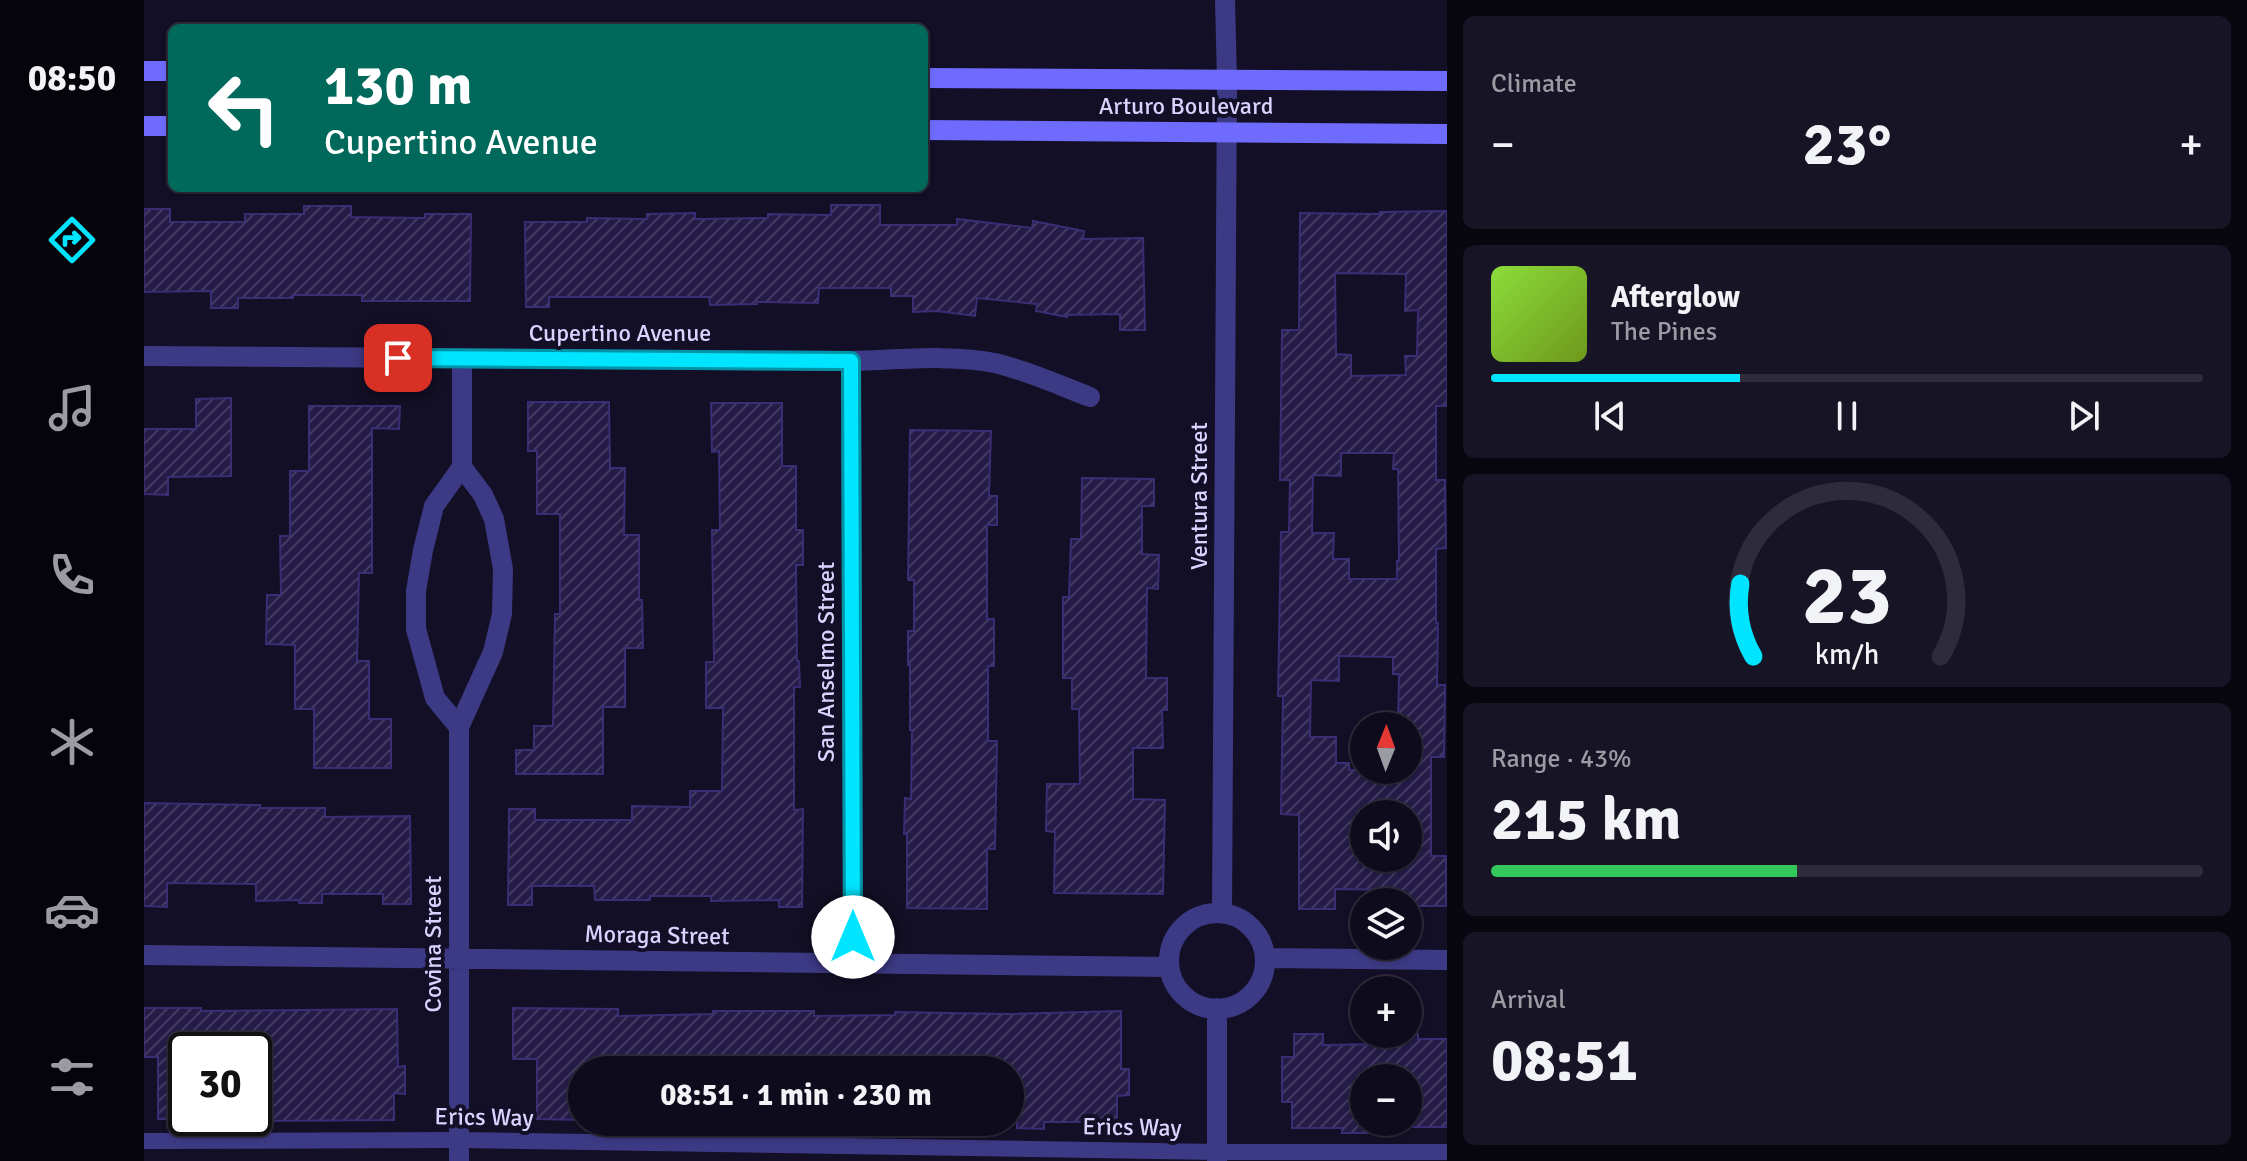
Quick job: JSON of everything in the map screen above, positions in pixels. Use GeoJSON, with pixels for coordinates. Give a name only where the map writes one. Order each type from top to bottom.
{"type":"FeatureCollection","features":[{"type":"Feature","properties":{"kind":"street","name":"Ventura Street"},"geometry":{"type":"LineString","coordinates":[[1222,912],[1225,0]]}},
{"type":"Feature","properties":{"kind":"street"},"geometry":{"type":"LineString","coordinates":[[144,71],[168,71]]}},
{"type":"Feature","properties":{"kind":"street","name":"Arturo Boulevard"},"geometry":{"type":"LineString","coordinates":[[928,78],[1447,81]]}},
{"type":"Feature","properties":{"kind":"street"},"geometry":{"type":"LineString","coordinates":[[144,126],[168,126]]}},
{"type":"Feature","properties":{"kind":"street","name":"Arturo Boulevard"},"geometry":{"type":"LineString","coordinates":[[928,130],[1447,134]]}},
{"type":"Feature","properties":{"kind":"street","name":"Cupertino Avenue"},"geometry":{"type":"LineString","coordinates":[[144,356],[851,361],[965,359],[1022,371],[1090,397]]}},
{"type":"Feature","properties":{"kind":"street"},"geometry":{"type":"LineString","coordinates":[[459,727],[435,698],[416,629],[416,591],[434,506],[462,467],[462,358]]}},
{"type":"Feature","properties":{"kind":"street","name":"San Anselmo Street"},"geometry":{"type":"LineString","coordinates":[[851,361],[853,963]]}},
{"type":"Feature","properties":{"kind":"street","name":"Covina Street"},"geometry":{"type":"LineString","coordinates":[[459,1151],[459,727],[493,652],[502,614],[503,569],[494,519],[483,495],[462,467]]}},
{"type":"Feature","properties":{"kind":"street"},"geometry":{"type":"LineString","coordinates":[[1222,912],[1245,920],[1255,930],[1266,958],[1264,974],[1249,997],[1238,1004],[1217,1008],[1201,1006],[1180,992],[1169,967],[1170,948],[1183,926],[1200,915],[1222,912]]}},
{"type":"Feature","properties":{"kind":"street","name":"Moraga Street"},"geometry":{"type":"LineString","coordinates":[[144,955],[1169,967]]}},
{"type":"Feature","properties":{"kind":"street"},"geometry":{"type":"LineString","coordinates":[[1266,958],[1447,960]]}},
{"type":"Feature","properties":{"kind":"street"},"geometry":{"type":"LineString","coordinates":[[1217,1008],[1217,1156]]}},
{"type":"Feature","properties":{"kind":"lane","name":"Erics Way"},"geometry":{"type":"LineString","coordinates":[[144,1141],[459,1151],[1217,1156],[1447,1152]]}},
{"type":"Feature","properties":{"kind":"building"},"geometry":{"type":"Polygon","coordinates":[[[831,205],[880,205],[880,225],[957,225],[957,219],[1032,228],[1033,221],[1084,231],[1083,239],[1143,238],[1145,330],[1120,330],[1120,314],[1067,317],[1036,311],[1037,304],[977,298],[975,316],[937,311],[913,312],[913,296],[891,296],[891,288],[819,288],[818,303],[710,305],[709,297],[549,297],[549,307],[526,307],[525,222],[587,222],[587,218],[647,219],[647,214],[695,213],[695,219],[768,218],[768,214],[831,215],[831,205]]]}},
{"type":"Feature","properties":{"kind":"building"},"geometry":{"type":"Polygon","coordinates":[[[304,206],[351,206],[351,217],[425,218],[425,214],[471,214],[470,301],[362,301],[362,295],[293,295],[293,298],[238,298],[238,308],[211,308],[211,291],[144,292],[144,209],[170,209],[170,222],[245,222],[245,214],[304,214],[304,206]]]}},
{"type":"Feature","properties":{"kind":"building"},"geometry":{"type":"Polygon","coordinates":[[[1447,211],[1447,406],[1436,406],[1436,480],[1445,480],[1446,548],[1436,549],[1437,685],[1445,685],[1444,757],[1431,757],[1431,856],[1446,856],[1446,906],[1422,906],[1422,888],[1350,888],[1335,889],[1335,909],[1299,909],[1299,815],[1281,814],[1283,696],[1278,696],[1281,532],[1289,532],[1290,480],[1280,480],[1282,330],[1299,330],[1300,213],[1447,211]],[[1335,273],[1336,354],[1351,355],[1351,376],[1406,375],[1405,356],[1417,356],[1418,310],[1405,311],[1406,274],[1335,273]],[[1341,453],[1341,476],[1313,475],[1312,533],[1334,533],[1333,559],[1349,559],[1349,579],[1397,579],[1398,469],[1393,469],[1394,453],[1341,453]]]}},
{"type":"Feature","properties":{"kind":"building"},"geometry":{"type":"Polygon","coordinates":[[[231,398],[231,476],[168,477],[168,495],[144,494],[144,429],[196,429],[196,399],[231,398]]]}},
{"type":"Feature","properties":{"kind":"building"},"geometry":{"type":"Polygon","coordinates":[[[528,402],[609,402],[610,468],[625,468],[624,535],[639,535],[643,648],[625,648],[625,707],[603,707],[603,774],[516,774],[516,750],[534,750],[534,726],[553,726],[555,614],[560,614],[560,514],[537,514],[537,451],[528,451],[528,402]]]}},
{"type":"Feature","properties":{"kind":"building"},"geometry":{"type":"Polygon","coordinates":[[[711,403],[782,403],[782,466],[796,466],[796,530],[803,530],[803,565],[796,565],[800,687],[794,687],[794,810],[803,809],[802,907],[779,907],[779,900],[711,901],[711,896],[595,900],[594,886],[532,886],[532,905],[508,905],[509,809],[535,809],[535,820],[632,820],[632,806],[690,807],[690,791],[722,791],[723,708],[706,708],[706,662],[714,662],[712,530],[720,530],[719,451],[712,452],[711,403]]]}},
{"type":"Feature","properties":{"kind":"building"},"geometry":{"type":"Polygon","coordinates":[[[309,406],[400,406],[399,429],[372,428],[372,573],[359,573],[357,661],[369,661],[369,719],[391,719],[391,768],[314,768],[314,709],[295,709],[295,645],[266,644],[267,595],[281,595],[280,536],[290,536],[290,471],[309,471],[309,406]]]}},
{"type":"Feature","properties":{"kind":"building"},"geometry":{"type":"Polygon","coordinates":[[[910,430],[991,431],[989,496],[997,496],[997,525],[987,525],[987,619],[994,619],[994,666],[988,666],[988,741],[997,741],[995,849],[987,849],[987,909],[907,908],[905,798],[911,799],[912,730],[908,631],[914,631],[914,580],[908,580],[910,430]]]}},
{"type":"Feature","properties":{"kind":"building"},"geometry":{"type":"Polygon","coordinates":[[[1082,478],[1154,479],[1154,506],[1142,506],[1142,554],[1159,555],[1158,589],[1147,588],[1146,678],[1167,678],[1167,710],[1162,710],[1163,748],[1133,748],[1133,799],[1165,800],[1163,894],[1054,893],[1055,832],[1046,831],[1047,784],[1080,784],[1079,709],[1072,709],[1072,678],[1063,678],[1063,597],[1069,597],[1071,539],[1081,539],[1082,478]]]}},
{"type":"Feature","properties":{"kind":"building"},"geometry":{"type":"Polygon","coordinates":[[[144,803],[325,808],[325,817],[410,816],[411,904],[383,904],[383,894],[322,894],[322,903],[256,901],[256,884],[167,883],[167,907],[144,906],[144,803]]]}},
{"type":"Feature","properties":{"kind":"building"},"geometry":{"type":"Polygon","coordinates":[[[144,1008],[201,1008],[201,1011],[397,1009],[398,1067],[405,1066],[405,1094],[394,1093],[394,1120],[272,1121],[272,1032],[168,1032],[168,1119],[158,1119],[158,1057],[144,1057],[144,1008]]]}},
{"type":"Feature","properties":{"kind":"building"},"geometry":{"type":"Polygon","coordinates":[[[513,1008],[618,1009],[618,1016],[713,1014],[713,1011],[814,1011],[814,1016],[895,1015],[895,1012],[1007,1014],[1121,1011],[1121,1069],[1129,1069],[1129,1095],[1117,1096],[1117,1122],[1044,1122],[1044,1129],[1024,1128],[1024,1056],[568,1056],[568,1120],[537,1119],[537,1059],[513,1059],[513,1008]]]}},
{"type":"Feature","properties":{"kind":"building"},"geometry":{"type":"Polygon","coordinates":[[[1294,1034],[1323,1034],[1323,1045],[1350,1045],[1350,1048],[1422,1048],[1422,1039],[1447,1039],[1447,1127],[1422,1127],[1422,1064],[1350,1064],[1350,1133],[1342,1133],[1342,1128],[1292,1128],[1292,1102],[1282,1102],[1282,1057],[1294,1057],[1294,1034]]]}},
{"type":"Feature","properties":{"kind":"route"},"geometry":{"type":"LineString","coordinates":[[398,358],[851,361],[853,937]]}}]}
